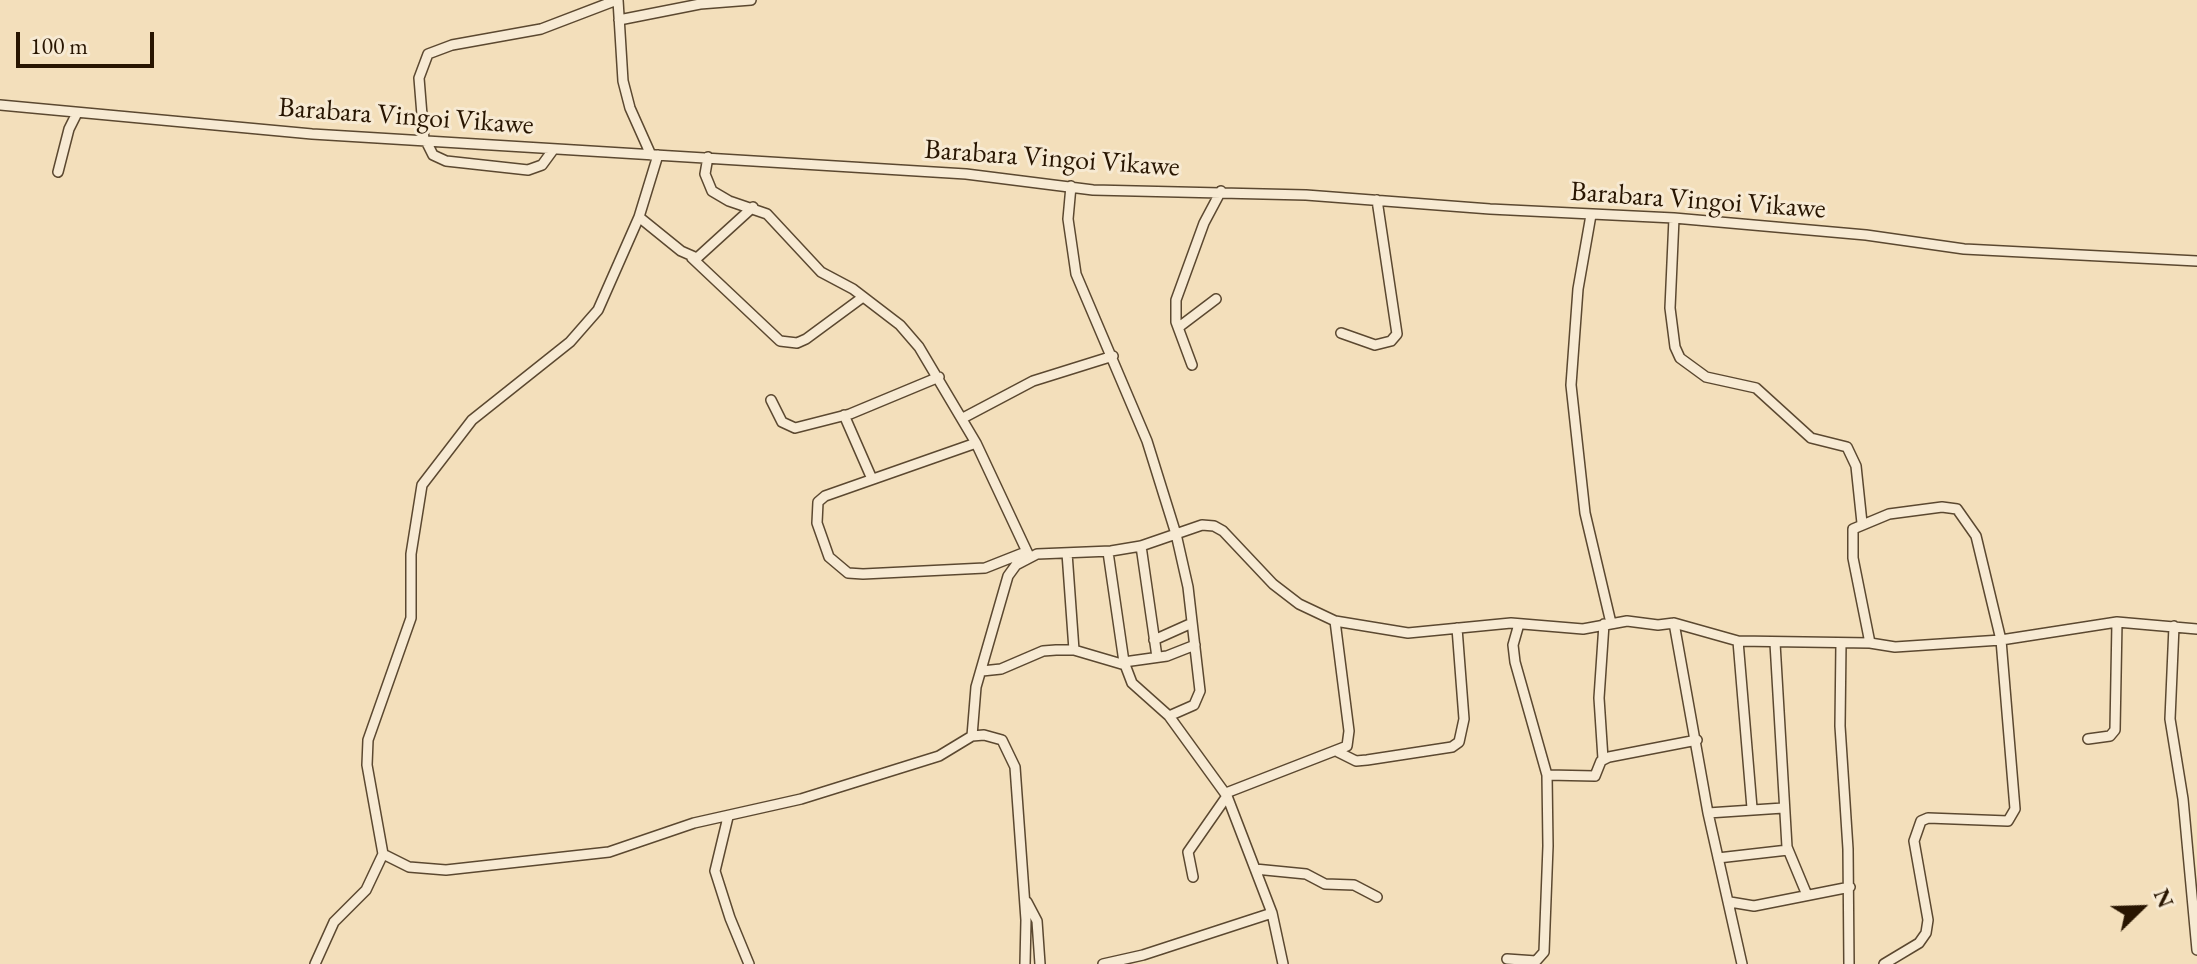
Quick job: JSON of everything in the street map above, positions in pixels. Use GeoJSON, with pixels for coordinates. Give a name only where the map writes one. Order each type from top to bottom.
{"type":"FeatureCollection","features":[{"type":"Feature","properties":{"kind":"street"},"geometry":{"type":"LineString","coordinates":[[315,964],[334,922],[366,890],[383,854],[367,765],[368,740],[411,618],[411,554],[422,485],[472,420],[585,327],[612,283],[639,217],[654,155],[630,108],[623,81],[618,0],[554,26],[452,45],[428,54],[419,78],[425,140],[433,155],[446,161],[528,170],[542,165],[553,150]]}},
{"type":"Feature","properties":{"kind":"street"},"geometry":{"type":"LineString","coordinates":[[619,20],[700,4],[751,0]]}},
{"type":"Feature","properties":{"kind":"street","name":"Barabara Vingoi Vikawe"},"geometry":{"type":"LineString","coordinates":[[0,105],[553,150],[966,174],[1093,190],[1221,191],[1674,218],[1866,235],[1964,249],[2197,261]]}},
{"type":"Feature","properties":{"kind":"street"},"geometry":{"type":"LineString","coordinates":[[58,172],[69,129],[77,113]]}},
{"type":"Feature","properties":{"kind":"street"},"geometry":{"type":"LineString","coordinates":[[708,157],[705,174],[712,191],[729,201],[753,207],[773,221],[821,272],[863,297],[909,334],[963,418],[1028,554]]}},
{"type":"Feature","properties":{"kind":"street"},"geometry":{"type":"LineString","coordinates":[[1071,186],[1068,219],[1076,274],[1147,441],[1176,534],[1200,691],[1194,705],[1169,716]]}},
{"type":"Feature","properties":{"kind":"street"},"geometry":{"type":"LineString","coordinates":[[1192,365],[1174,311],[1184,270],[1221,191]]}},
{"type":"Feature","properties":{"kind":"street"},"geometry":{"type":"LineString","coordinates":[[1341,333],[1375,345],[1391,341],[1397,334],[1377,200]]}},
{"type":"Feature","properties":{"kind":"street"},"geometry":{"type":"LineString","coordinates":[[692,258],[703,256],[753,207]]}},
{"type":"Feature","properties":{"kind":"street"},"geometry":{"type":"LineString","coordinates":[[1547,775],[1595,776],[1603,759],[1599,698],[1608,624],[1585,513],[1571,385],[1578,289],[1591,215]]}},
{"type":"Feature","properties":{"kind":"street"},"geometry":{"type":"LineString","coordinates":[[639,217],[692,258],[780,341],[797,343],[806,339],[863,297]]}},
{"type":"Feature","properties":{"kind":"street"},"geometry":{"type":"LineString","coordinates":[[1674,218],[1670,308],[1675,347],[1680,358],[1706,377],[1756,388],[1811,438],[1847,447],[1856,466],[1862,523]]}},
{"type":"Feature","properties":{"kind":"street"},"geometry":{"type":"LineString","coordinates":[[1179,327],[1216,299]]}},
{"type":"Feature","properties":{"kind":"street"},"geometry":{"type":"LineString","coordinates":[[963,418],[1033,381],[1113,356]]}},
{"type":"Feature","properties":{"kind":"street"},"geometry":{"type":"LineString","coordinates":[[771,400],[782,422],[790,428],[844,415],[939,377]]}},
{"type":"Feature","properties":{"kind":"street"},"geometry":{"type":"LineString","coordinates":[[844,415],[872,479]]}},
{"type":"Feature","properties":{"kind":"street"},"geometry":{"type":"LineString","coordinates":[[976,443],[834,491],[818,502],[817,523],[829,557],[848,573],[971,569],[1028,554],[1108,552],[1141,546],[1191,528],[1214,526],[1232,539],[1273,584],[1299,604],[1335,621],[1408,633],[1519,624],[1565,630],[1608,624],[1674,623],[1738,641],[1926,647],[2001,640],[2117,622],[2197,629]]}},
{"type":"Feature","properties":{"kind":"street"},"geometry":{"type":"LineString","coordinates":[[1870,643],[1852,542],[1853,529],[1889,514],[1942,507],[1957,509],[1976,536],[2001,640],[2014,815],[2008,821],[1928,818],[1921,821],[1914,841],[1928,920],[1926,933],[1919,943],[1884,964]]}},
{"type":"Feature","properties":{"kind":"street"},"geometry":{"type":"LineString","coordinates":[[1141,546],[1157,657]]}},
{"type":"Feature","properties":{"kind":"street"},"geometry":{"type":"LineString","coordinates":[[1108,552],[1125,663],[1136,689],[1169,716],[1226,795],[1272,913],[1283,964]]}},
{"type":"Feature","properties":{"kind":"street"},"geometry":{"type":"LineString","coordinates":[[1067,553],[1074,650]]}},
{"type":"Feature","properties":{"kind":"street"},"geometry":{"type":"LineString","coordinates":[[972,736],[973,704],[1008,576],[1028,554]]}},
{"type":"Feature","properties":{"kind":"street"},"geometry":{"type":"LineString","coordinates":[[1193,877],[1188,852],[1226,795],[1347,746],[1349,731],[1335,621]]}},
{"type":"Feature","properties":{"kind":"street"},"geometry":{"type":"LineString","coordinates":[[2088,739],[2110,736],[2115,730],[2117,622]]}},
{"type":"Feature","properties":{"kind":"street"},"geometry":{"type":"LineString","coordinates":[[1154,640],[1192,623]]}},
{"type":"Feature","properties":{"kind":"street"},"geometry":{"type":"LineString","coordinates":[[1674,623],[1708,813],[1742,964]]}},
{"type":"Feature","properties":{"kind":"street"},"geometry":{"type":"LineString","coordinates":[[1507,959],[1536,961],[1544,952],[1547,775],[1515,662],[1513,645],[1519,624]]}},
{"type":"Feature","properties":{"kind":"street"},"geometry":{"type":"LineString","coordinates":[[2174,626],[2170,719],[2183,799],[2197,950]]}},
{"type":"Feature","properties":{"kind":"street"},"geometry":{"type":"LineString","coordinates":[[1338,752],[1356,761],[1452,747],[1459,742],[1464,719],[1457,628]]}},
{"type":"Feature","properties":{"kind":"street"},"geometry":{"type":"LineString","coordinates":[[1738,641],[1752,808]]}},
{"type":"Feature","properties":{"kind":"street"},"geometry":{"type":"LineString","coordinates":[[1775,643],[1788,850],[1807,895]]}},
{"type":"Feature","properties":{"kind":"street"},"geometry":{"type":"LineString","coordinates":[[1841,643],[1840,726],[1850,887],[1849,964]]}},
{"type":"Feature","properties":{"kind":"street"},"geometry":{"type":"LineString","coordinates":[[982,671],[1001,669],[1043,651],[1074,650],[1125,663],[1195,645]]}},
{"type":"Feature","properties":{"kind":"street"},"geometry":{"type":"LineString","coordinates":[[383,854],[409,867],[446,870],[609,852],[694,823],[801,799],[885,770],[939,756],[972,736],[984,735],[1002,740],[1015,767],[1025,899],[1025,964]]}},
{"type":"Feature","properties":{"kind":"street"},"geometry":{"type":"LineString","coordinates":[[1603,759],[1697,740]]}},
{"type":"Feature","properties":{"kind":"street"},"geometry":{"type":"LineString","coordinates":[[1708,813],[1783,808]]}},
{"type":"Feature","properties":{"kind":"street"},"geometry":{"type":"LineString","coordinates":[[728,817],[715,871],[749,964]]}},
{"type":"Feature","properties":{"kind":"street"},"geometry":{"type":"LineString","coordinates":[[1718,858],[1788,850]]}},
{"type":"Feature","properties":{"kind":"street"},"geometry":{"type":"LineString","coordinates":[[1255,869],[1300,872],[1329,884],[1354,885],[1377,897]]}},
{"type":"Feature","properties":{"kind":"street"},"geometry":{"type":"LineString","coordinates":[[1730,902],[1754,906],[1850,887]]}},
{"type":"Feature","properties":{"kind":"street"},"geometry":{"type":"LineString","coordinates":[[1025,899],[1037,921],[1040,964]]}},
{"type":"Feature","properties":{"kind":"street"},"geometry":{"type":"LineString","coordinates":[[1103,964],[1143,955],[1272,913]]}}]}
